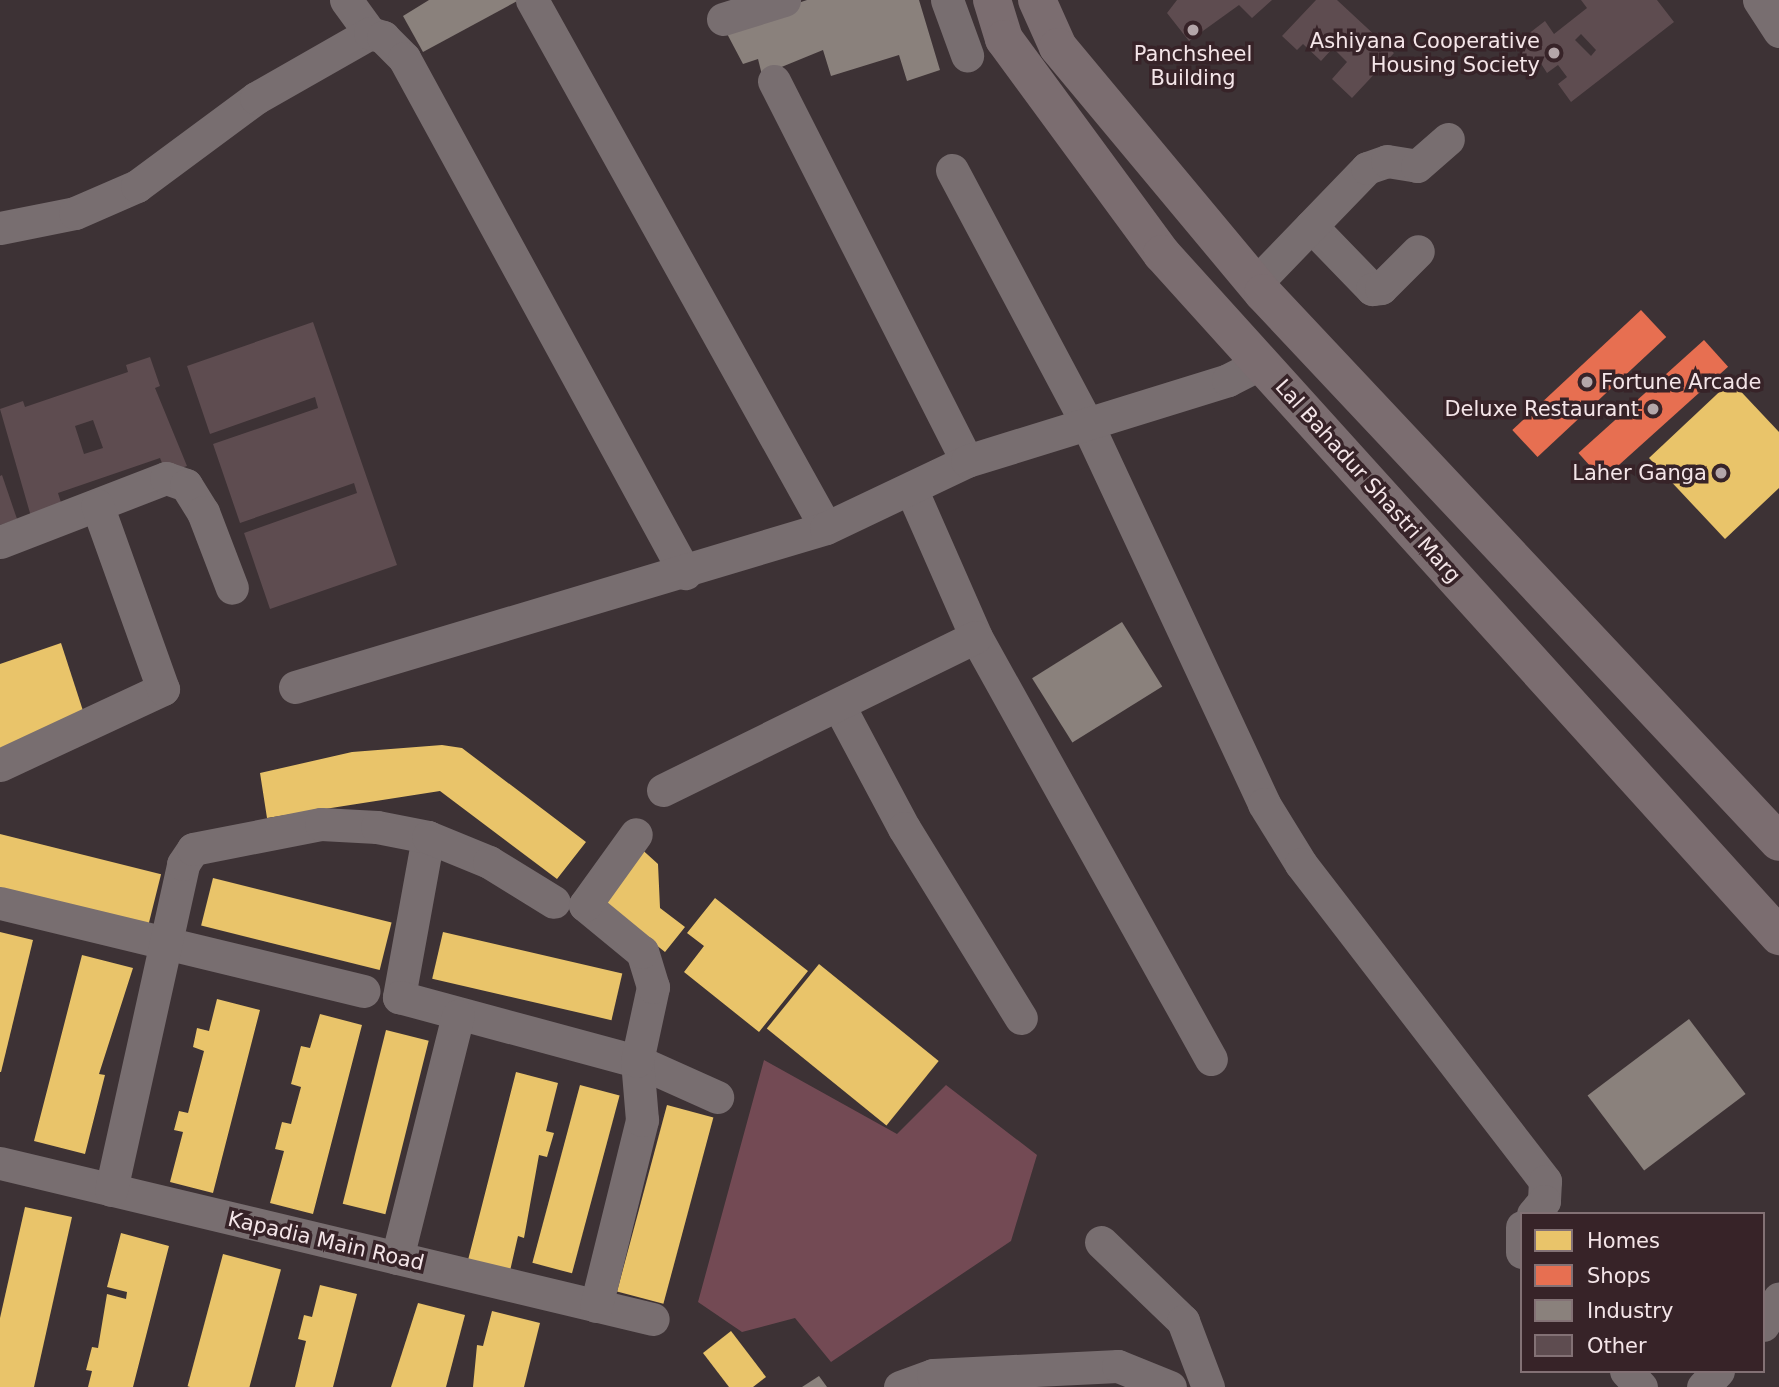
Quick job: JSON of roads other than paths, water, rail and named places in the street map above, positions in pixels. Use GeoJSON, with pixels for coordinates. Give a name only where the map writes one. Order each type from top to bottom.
{"type":"FeatureCollection","features":[{"type":"Feature","properties":{"kind":"main road","name":"Lal Bahadur Shastri Marg"},"geometry":{"type":"LineString","coordinates":[[992,0],[1004,39],[1162,254],[1779,936]]}},
{"type":"Feature","properties":{"kind":"main road"},"geometry":{"type":"LineString","coordinates":[[1037,0],[1058,47],[1255,284],[1779,842]]}},
{"type":"Feature","properties":{"kind":"street"},"geometry":{"type":"LineString","coordinates":[[346,0],[370,33],[404,58],[685,573]]}},
{"type":"Feature","properties":{"kind":"street"},"geometry":{"type":"LineString","coordinates":[[532,0],[826,528]]}},
{"type":"Feature","properties":{"kind":"street"},"geometry":{"type":"LineString","coordinates":[[723,19],[784,0]]}},
{"type":"Feature","properties":{"kind":"street"},"geometry":{"type":"LineString","coordinates":[[957,0],[967,55]]}},
{"type":"Feature","properties":{"kind":"street"},"geometry":{"type":"LineString","coordinates":[[1759,0],[1779,32]]}},
{"type":"Feature","properties":{"kind":"street"},"geometry":{"type":"LineString","coordinates":[[0,228],[75,213],[137,186],[256,98],[370,33]]}},
{"type":"Feature","properties":{"kind":"street"},"geometry":{"type":"LineString","coordinates":[[774,81],[967,461]]}},
{"type":"Feature","properties":{"kind":"street"},"geometry":{"type":"LineString","coordinates":[[1255,284],[1367,168],[1387,161],[1417,166],[1448,139]]}},
{"type":"Feature","properties":{"kind":"street"},"geometry":{"type":"LineString","coordinates":[[952,170],[1088,426],[1264,804],[1301,864],[1545,1181],[1544,1201],[1535,1212]]}},
{"type":"Feature","properties":{"kind":"street"},"geometry":{"type":"LineString","coordinates":[[1311,226],[1371,289],[1381,288],[1418,251]]}},
{"type":"Feature","properties":{"kind":"street"},"geometry":{"type":"LineString","coordinates":[[295,687],[685,573],[826,528],[912,491],[967,461],[1088,426],[1262,363]]}},
{"type":"Feature","properties":{"kind":"street"},"geometry":{"type":"LineString","coordinates":[[0,542],[166,478],[186,485],[232,588]]}},
{"type":"Feature","properties":{"kind":"street"},"geometry":{"type":"LineString","coordinates":[[912,491],[976,637],[1211,1059]]}},
{"type":"Feature","properties":{"kind":"street"},"geometry":{"type":"LineString","coordinates":[[0,765],[155,699],[163,689],[97,505]]}},
{"type":"Feature","properties":{"kind":"street"},"geometry":{"type":"LineString","coordinates":[[663,790],[976,637]]}},
{"type":"Feature","properties":{"kind":"street"},"geometry":{"type":"LineString","coordinates":[[839,706],[904,828],[1021,1018]]}},
{"type":"Feature","properties":{"kind":"street"},"geometry":{"type":"LineString","coordinates":[[111,1190],[169,944],[183,864],[193,849],[321,824],[428,837],[489,862],[554,902]]}},
{"type":"Feature","properties":{"kind":"street"},"geometry":{"type":"LineString","coordinates":[[596,1306],[642,1120],[637,1061],[653,988],[649,967],[642,952],[585,905],[636,834]]}},
{"type":"Feature","properties":{"kind":"street"},"geometry":{"type":"LineString","coordinates":[[428,837],[397,989],[408,1002],[637,1061],[717,1097]]}},
{"type":"Feature","properties":{"kind":"street"},"geometry":{"type":"LineString","coordinates":[[0,903],[363,991]]}},
{"type":"Feature","properties":{"kind":"street"},"geometry":{"type":"LineString","coordinates":[[397,1258],[458,1016]]}},
{"type":"Feature","properties":{"kind":"street","name":"Kapadia Main Road"},"geometry":{"type":"LineString","coordinates":[[0,1163],[653,1319]]}},
{"type":"Feature","properties":{"kind":"street"},"geometry":{"type":"LineString","coordinates":[[1101,1242],[1183,1321],[1208,1387]]}},
{"type":"Feature","properties":{"kind":"street"},"geometry":{"type":"LineString","coordinates":[[900,1387],[933,1376],[1118,1366],[1170,1387]]}},
{"type":"Feature","properties":{"kind":"street"},"geometry":{"type":"LineString","coordinates":[[1628,1373],[1640,1387]]}},
{"type":"Feature","properties":{"kind":"street"},"geometry":{"type":"LineString","coordinates":[[1703,1387],[1716,1373]]}},
{"type":"Feature","properties":{"kind":"place","name":"Panchsheel Building"},"geometry":{"type":"Point","coordinates":[1193,30]}},
{"type":"Feature","properties":{"kind":"place","name":"Ashiyana Cooperative Housing Society"},"geometry":{"type":"Point","coordinates":[1554,53]}},
{"type":"Feature","properties":{"kind":"place","name":"Fortune Arcade"},"geometry":{"type":"Point","coordinates":[1587,382]}},
{"type":"Feature","properties":{"kind":"place","name":"Deluxe Restaurant"},"geometry":{"type":"Point","coordinates":[1653,409]}},
{"type":"Feature","properties":{"kind":"place","name":"Laher Ganga"},"geometry":{"type":"Point","coordinates":[1721,473]}}]}
